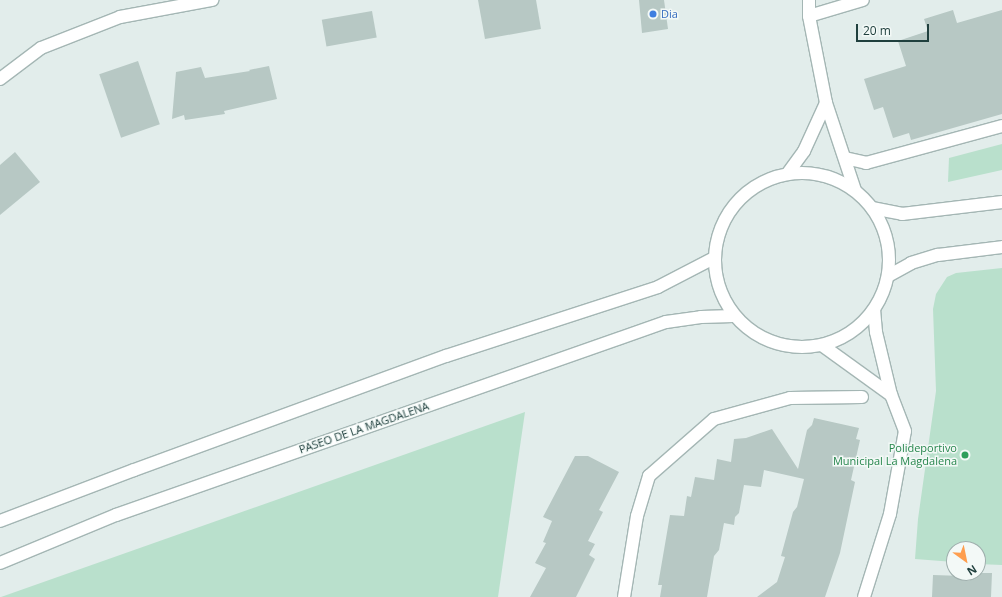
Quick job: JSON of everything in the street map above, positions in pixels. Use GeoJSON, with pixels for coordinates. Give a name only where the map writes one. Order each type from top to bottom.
{"type":"FeatureCollection","features":[{"type":"Feature","properties":{"kind":"main road"},"geometry":{"type":"LineString","coordinates":[[0,79],[41,48],[120,16],[212,0]]}},
{"type":"Feature","properties":{"kind":"main road"},"geometry":{"type":"LineString","coordinates":[[809,0],[810,16],[826,103],[855,190]]}},
{"type":"Feature","properties":{"kind":"main road"},"geometry":{"type":"LineString","coordinates":[[810,16],[863,0]]}},
{"type":"Feature","properties":{"kind":"main road"},"geometry":{"type":"LineString","coordinates":[[788,174],[804,151],[826,103]]}},
{"type":"Feature","properties":{"kind":"main road"},"geometry":{"type":"LineString","coordinates":[[845,158],[866,164],[1002,126]]}},
{"type":"Feature","properties":{"kind":"main road"},"geometry":{"type":"LineString","coordinates":[[812,173],[834,179],[855,190],[872,208],[881,223],[887,240],[889,258],[888,276],[883,294],[874,310],[860,326],[842,338],[823,346],[798,348],[774,344],[752,333],[733,316],[722,298],[715,279],[714,258],[720,228],[736,202],[759,183],[788,174],[812,173]]}},
{"type":"Feature","properties":{"kind":"main road"},"geometry":{"type":"LineString","coordinates":[[872,208],[902,214],[1002,202]]}},
{"type":"Feature","properties":{"kind":"main road"},"geometry":{"type":"LineString","coordinates":[[888,276],[912,263],[938,255],[1002,247]]}},
{"type":"Feature","properties":{"kind":"main road"},"geometry":{"type":"LineString","coordinates":[[0,521],[134,470],[446,356],[658,287],[714,258]]}},
{"type":"Feature","properties":{"kind":"main road"},"geometry":{"type":"LineString","coordinates":[[864,597],[890,514],[905,432],[891,394],[876,332],[874,310]]}},
{"type":"Feature","properties":{"kind":"main road","name":"PASEO DE LA MAGDALENA"},"geometry":{"type":"LineString","coordinates":[[0,563],[116,515],[666,322],[701,317],[733,316]]}},
{"type":"Feature","properties":{"kind":"main road"},"geometry":{"type":"LineString","coordinates":[[823,346],[891,394]]}},
{"type":"Feature","properties":{"kind":"main road"},"geometry":{"type":"LineString","coordinates":[[624,597],[637,516],[649,476],[714,419],[790,398],[862,397]]}},
{"type":"Feature","properties":{"kind":"green space"},"geometry":{"type":"Polygon","coordinates":[[[1002,144],[1002,170],[948,182],[949,158],[1002,144]]]}},
{"type":"Feature","properties":{"kind":"green space","name":"Polideportivo Municipal La Magdalena"},"geometry":{"type":"Polygon","coordinates":[[[1002,268],[1002,565],[986,564],[986,541],[946,541],[946,561],[915,559],[918,519],[936,391],[933,309],[936,294],[947,277],[956,273],[1002,268]]]}},
{"type":"Feature","properties":{"kind":"green space"},"geometry":{"type":"Polygon","coordinates":[[[525,412],[498,597],[1,597],[525,412]]]}},
{"type":"Feature","properties":{"kind":"building"},"geometry":{"type":"Polygon","coordinates":[[[478,0],[536,0],[541,29],[485,39],[478,0]]]}},
{"type":"Feature","properties":{"kind":"building","name":"Dia"},"geometry":{"type":"Polygon","coordinates":[[[639,0],[664,0],[668,29],[642,33],[639,0]]]}},
{"type":"Feature","properties":{"kind":"building"},"geometry":{"type":"Polygon","coordinates":[[[953,10],[957,23],[1002,10],[1002,114],[911,140],[909,133],[893,138],[883,107],[874,110],[864,79],[906,66],[898,41],[928,31],[924,19],[953,10]]]}},
{"type":"Feature","properties":{"kind":"building"},"geometry":{"type":"Polygon","coordinates":[[[372,11],[377,38],[326,46],[322,20],[372,11]]]}},
{"type":"Feature","properties":{"kind":"building"},"geometry":{"type":"Polygon","coordinates":[[[138,61],[160,124],[121,138],[99,74],[138,61]]]}},
{"type":"Feature","properties":{"kind":"building"},"geometry":{"type":"Polygon","coordinates":[[[269,66],[277,99],[224,111],[225,114],[185,120],[184,115],[172,119],[176,72],[201,67],[205,78],[250,71],[249,70],[269,66]]]}},
{"type":"Feature","properties":{"kind":"building"},"geometry":{"type":"Polygon","coordinates":[[[15,152],[40,182],[0,215],[0,165],[15,152]]]}},
{"type":"Feature","properties":{"kind":"building"},"geometry":{"type":"Polygon","coordinates":[[[814,418],[859,428],[856,439],[860,440],[851,480],[855,482],[840,553],[825,597],[757,597],[777,582],[785,557],[781,556],[793,512],[797,507],[804,479],[764,470],[761,487],[744,485],[739,513],[735,517],[734,525],[724,523],[719,550],[714,556],[707,597],[660,597],[662,585],[658,585],[670,515],[684,516],[687,496],[691,497],[695,477],[714,480],[717,459],[731,462],[734,439],[746,438],[772,429],[798,469],[807,430],[812,425],[814,418]]]}},
{"type":"Feature","properties":{"kind":"building"},"geometry":{"type":"Polygon","coordinates":[[[575,456],[588,456],[619,472],[599,510],[603,512],[588,541],[595,544],[589,555],[595,559],[576,597],[530,597],[546,568],[535,563],[546,543],[543,542],[552,521],[543,517],[575,456]]]}},
{"type":"Feature","properties":{"kind":"building"},"geometry":{"type":"Polygon","coordinates":[[[986,573],[992,573],[991,597],[932,597],[933,575],[946,575],[946,581],[986,581],[986,573]]]}},
{"type":"Feature","properties":{"kind":"place","name":"Dia"},"geometry":{"type":"Point","coordinates":[653,14]}},
{"type":"Feature","properties":{"kind":"place","name":"Polideportivo Municipal La Magdalena"},"geometry":{"type":"Point","coordinates":[965,455]}}]}
